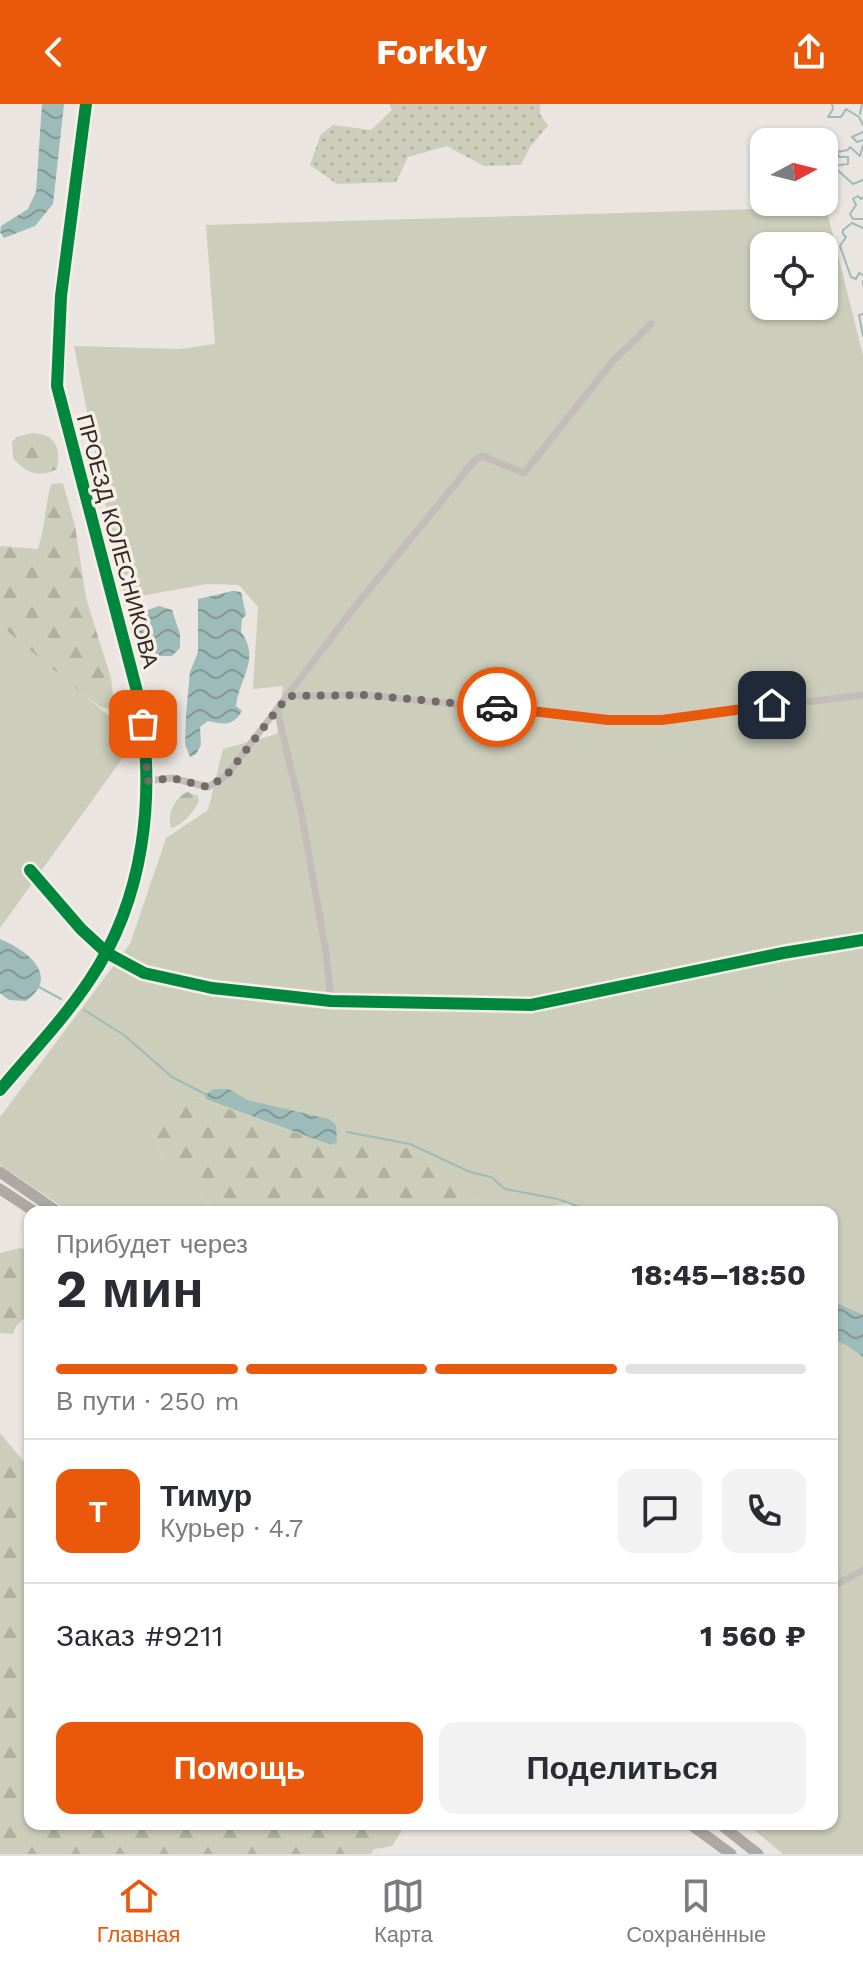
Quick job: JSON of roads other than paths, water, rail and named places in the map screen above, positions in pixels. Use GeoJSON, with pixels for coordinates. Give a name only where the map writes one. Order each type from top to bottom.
{"type":"FeatureCollection","features":[{"type":"Feature","properties":{"kind":"highway"},"geometry":{"type":"LineString","coordinates":[[0,1172],[49,1206]]}},
{"type":"Feature","properties":{"kind":"highway"},"geometry":{"type":"LineString","coordinates":[[0,1189],[26,1206]]}},
{"type":"Feature","properties":{"kind":"highway"},"geometry":{"type":"LineString","coordinates":[[698,1830],[731,1854]]}},
{"type":"Feature","properties":{"kind":"highway"},"geometry":{"type":"LineString","coordinates":[[728,1830],[758,1854]]}},
{"type":"Feature","properties":{"kind":"street","name":"ПРОЕЗД КОЛЕСНИКОВА"},"geometry":{"type":"LineString","coordinates":[[0,1090],[70,1007],[107,953],[121,920],[143,839],[148,781],[139,699],[57,386],[61,296],[86,104]]}},
{"type":"Feature","properties":{"kind":"street"},"geometry":{"type":"LineString","coordinates":[[148,781],[172,778],[208,787],[226,776],[354,608],[475,460],[483,456],[524,473],[613,361],[651,324]]}},
{"type":"Feature","properties":{"kind":"street"},"geometry":{"type":"LineString","coordinates":[[288,696],[366,695],[603,720],[662,720],[863,695]]}},
{"type":"Feature","properties":{"kind":"street"},"geometry":{"type":"LineString","coordinates":[[277,710],[301,811],[326,952],[331,1001]]}},
{"type":"Feature","properties":{"kind":"street"},"geometry":{"type":"LineString","coordinates":[[30,870],[81,929],[107,953],[144,973],[212,988],[331,1001],[531,1005],[783,953],[863,940]]}},
{"type":"Feature","properties":{"kind":"street"},"geometry":{"type":"LineString","coordinates":[[838,1584],[863,1570]]}},
{"type":"Feature","properties":{"kind":"water"},"geometry":{"type":"Polygon","coordinates":[[[42,104],[64,104],[53,204],[35,226],[4,238],[0,232],[1,226],[28,209],[36,192],[42,104]]]}},
{"type":"Feature","properties":{"kind":"water"},"geometry":{"type":"Polygon","coordinates":[[[241,592],[246,615],[242,619],[241,632],[249,651],[236,706],[242,711],[232,722],[208,721],[200,727],[201,745],[190,757],[185,744],[186,715],[190,672],[198,652],[198,599],[241,592]]]}},
{"type":"Feature","properties":{"kind":"water"},"geometry":{"type":"Polygon","coordinates":[[[159,606],[172,610],[180,634],[180,648],[172,656],[150,656],[136,641],[130,616],[159,606]]]}},
{"type":"Feature","properties":{"kind":"water"},"geometry":{"type":"Polygon","coordinates":[[[0,939],[29,957],[40,973],[36,992],[26,1001],[9,1000],[0,993],[0,939]]]}},
{"type":"Feature","properties":{"kind":"water"},"geometry":{"type":"Polygon","coordinates":[[[214,1089],[229,1089],[247,1100],[329,1119],[336,1125],[337,1142],[331,1145],[206,1099],[205,1095],[214,1089]]]}},
{"type":"Feature","properties":{"kind":"water"},"geometry":{"type":"Polygon","coordinates":[[[838,1304],[863,1315],[863,1357],[838,1342],[838,1304]]]}},
{"type":"Feature","properties":{"kind":"waterway"},"geometry":{"type":"LineString","coordinates":[[832,104],[833,109],[828,117],[841,117],[846,109],[859,117],[863,125]]}},
{"type":"Feature","properties":{"kind":"waterway"},"geometry":{"type":"LineString","coordinates":[[860,114],[862,104]]}},
{"type":"Feature","properties":{"kind":"waterway"},"geometry":{"type":"LineString","coordinates":[[863,132],[852,137],[857,142],[863,140]]}},
{"type":"Feature","properties":{"kind":"waterway"},"geometry":{"type":"LineString","coordinates":[[863,145],[860,156],[850,147],[837,152],[839,157],[848,157],[848,164],[833,166],[853,184],[863,180]]}},
{"type":"Feature","properties":{"kind":"waterway"},"geometry":{"type":"LineString","coordinates":[[863,197],[853,199],[856,205],[850,214],[853,219],[863,219]]}},
{"type":"Feature","properties":{"kind":"waterway"},"geometry":{"type":"LineString","coordinates":[[863,228],[852,223],[843,230],[846,237],[840,246],[851,277],[856,279],[859,273],[863,275]]}},
{"type":"Feature","properties":{"kind":"waterway"},"geometry":{"type":"LineString","coordinates":[[863,314],[859,315],[863,336]]}},
{"type":"Feature","properties":{"kind":"waterway"},"geometry":{"type":"LineString","coordinates":[[39,987],[61,999]]}},
{"type":"Feature","properties":{"kind":"waterway"},"geometry":{"type":"LineString","coordinates":[[84,1010],[124,1035],[172,1077],[207,1095]]}},
{"type":"Feature","properties":{"kind":"waterway"},"geometry":{"type":"LineString","coordinates":[[347,1132],[410,1144],[470,1172],[491,1177],[505,1189],[558,1199],[577,1206]]}}]}
